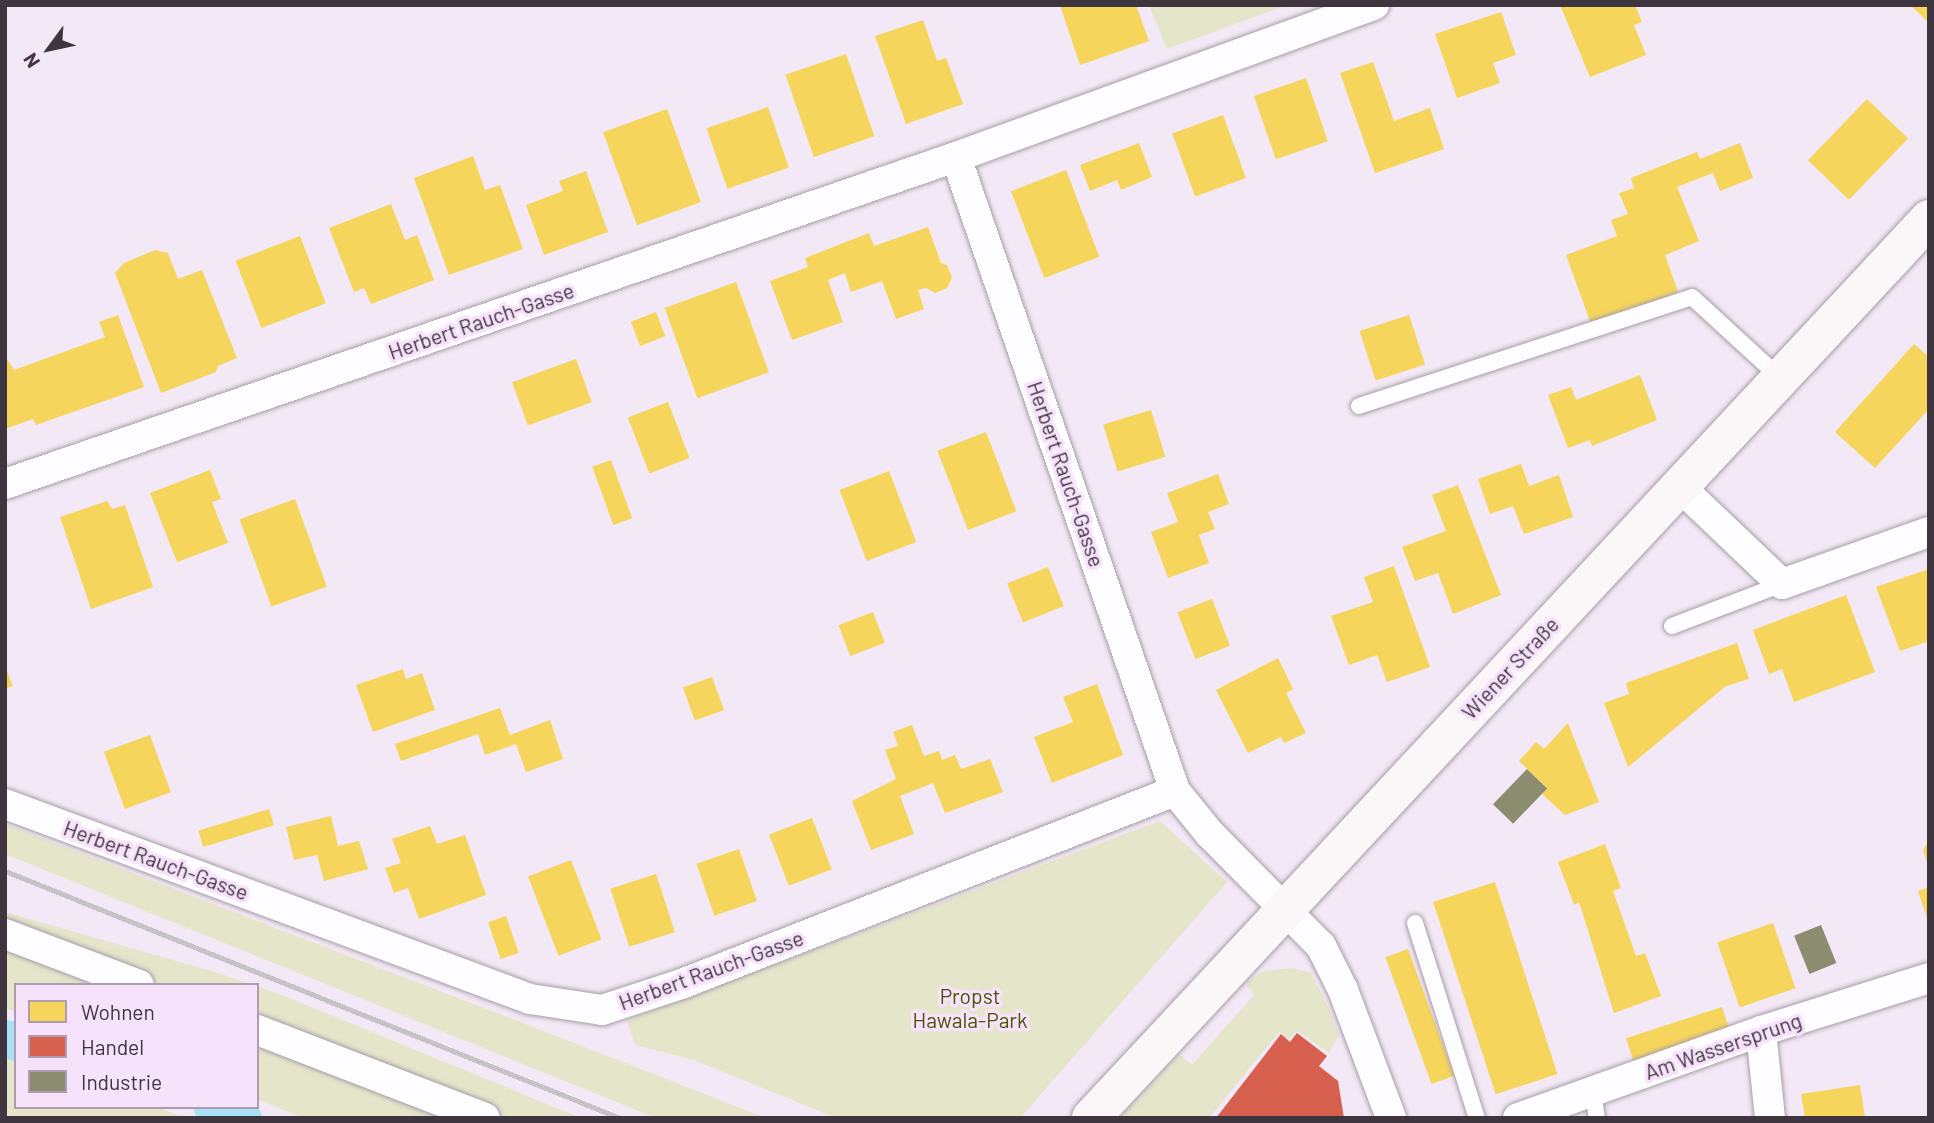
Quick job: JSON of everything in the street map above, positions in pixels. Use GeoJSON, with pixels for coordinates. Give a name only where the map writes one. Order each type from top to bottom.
{"type":"FeatureCollection","features":[{"type":"Feature","properties":{"kind":"main road","name":"Wiener Straße"},"geometry":{"type":"LineString","coordinates":[[1091,1118],[1929,219]]}},
{"type":"Feature","properties":{"kind":"street","name":"Herbert Rauch-Gasse"},"geometry":{"type":"LineString","coordinates":[[5,484],[956,158],[1374,5]]}},
{"type":"Feature","properties":{"kind":"street","name":"Herbert Rauch-Gasse"},"geometry":{"type":"LineString","coordinates":[[956,158],[1175,791],[1210,834],[1287,907],[1321,946],[1343,990],[1391,1118]]}},
{"type":"Feature","properties":{"kind":"street"},"geometry":{"type":"LineString","coordinates":[[1679,486],[1782,584],[1929,532]]}},
{"type":"Feature","properties":{"kind":"street","name":"Herbert Rauch-Gasse"},"geometry":{"type":"LineString","coordinates":[[5,804],[530,999],[602,1010],[684,983],[1175,791]]}},
{"type":"Feature","properties":{"kind":"street"},"geometry":{"type":"LineString","coordinates":[[5,934],[134,983]]}},
{"type":"Feature","properties":{"kind":"street","name":"Am Wassersprung"},"geometry":{"type":"LineString","coordinates":[[1518,1118],[1595,1104],[1761,1031],[1929,978]]}},
{"type":"Feature","properties":{"kind":"street"},"geometry":{"type":"LineString","coordinates":[[259,1031],[485,1118]]}},
{"type":"Feature","properties":{"kind":"street"},"geometry":{"type":"LineString","coordinates":[[1761,1031],[1770,1118]]}},
{"type":"Feature","properties":{"kind":"lane"},"geometry":{"type":"LineString","coordinates":[[1359,405],[1692,298],[1780,378]]}},
{"type":"Feature","properties":{"kind":"lane"},"geometry":{"type":"LineString","coordinates":[[1672,626],[1782,584]]}},
{"type":"Feature","properties":{"kind":"lane"},"geometry":{"type":"LineString","coordinates":[[1415,923],[1477,1118]]}},
{"type":"Feature","properties":{"kind":"green space"},"geometry":{"type":"Polygon","coordinates":[[[1149,5],[1287,5],[1167,49],[1149,5]]]}},
{"type":"Feature","properties":{"kind":"green space","name":"Propst Hawala-Park"},"geometry":{"type":"Polygon","coordinates":[[[1160,821],[1227,882],[1020,1118],[836,1118],[694,1060],[635,1045],[627,1020],[1160,821]]]}},
{"type":"Feature","properties":{"kind":"green space"},"geometry":{"type":"Polygon","coordinates":[[[5,824],[766,1118],[656,1118],[5,854],[5,824]]]}},
{"type":"Feature","properties":{"kind":"green space"},"geometry":{"type":"Polygon","coordinates":[[[5,912],[246,983],[14,983],[14,1011],[5,1008],[5,912]]]}},
{"type":"Feature","properties":{"kind":"green space"},"geometry":{"type":"Polygon","coordinates":[[[1292,968],[1311,973],[1329,1009],[1339,1035],[1329,1053],[1297,1031],[1289,1039],[1279,1032],[1209,1118],[1120,1118],[1179,1054],[1192,1065],[1254,995],[1245,983],[1264,971],[1292,968]]]}},
{"type":"Feature","properties":{"kind":"green space"},"geometry":{"type":"Polygon","coordinates":[[[259,987],[581,1118],[304,1118],[259,1100],[259,987]]]}},
{"type":"Feature","properties":{"kind":"green space"},"geometry":{"type":"Polygon","coordinates":[[[5,1057],[14,1060],[14,1109],[161,1109],[187,1118],[5,1118],[5,1057]]]}},
{"type":"Feature","properties":{"kind":"building: Wohnen"},"geometry":{"type":"Polygon","coordinates":[[[1060,5],[1136,5],[1149,41],[1080,65],[1060,5]]]}},
{"type":"Feature","properties":{"kind":"building: Wohnen"},"geometry":{"type":"Polygon","coordinates":[[[1560,5],[1635,5],[1642,22],[1634,25],[1646,55],[1590,77],[1560,5]]]}},
{"type":"Feature","properties":{"kind":"building: Wohnen"},"geometry":{"type":"Polygon","coordinates":[[[1910,5],[1929,5],[1929,23],[1910,5]]]}},
{"type":"Feature","properties":{"kind":"building: Wohnen"},"geometry":{"type":"Polygon","coordinates":[[[1501,12],[1516,55],[1493,63],[1500,83],[1457,98],[1435,34],[1501,12]]]}},
{"type":"Feature","properties":{"kind":"building: Wohnen"},"geometry":{"type":"Polygon","coordinates":[[[923,20],[937,61],[946,58],[963,104],[906,124],[875,36],[923,20]]]}},
{"type":"Feature","properties":{"kind":"building: Wohnen"},"geometry":{"type":"Polygon","coordinates":[[[846,54],[874,136],[814,157],[785,75],[846,54]]]}},
{"type":"Feature","properties":{"kind":"building: Wohnen"},"geometry":{"type":"Polygon","coordinates":[[[1373,62],[1394,121],[1430,108],[1444,149],[1375,173],[1340,73],[1373,62]]]}},
{"type":"Feature","properties":{"kind":"building: Wohnen"},"geometry":{"type":"Polygon","coordinates":[[[1306,78],[1328,141],[1276,159],[1254,96],[1306,78]]]}},
{"type":"Feature","properties":{"kind":"building: Wohnen"},"geometry":{"type":"Polygon","coordinates":[[[1867,99],[1908,139],[1849,200],[1808,160],[1867,99]]]}},
{"type":"Feature","properties":{"kind":"building: Wohnen"},"geometry":{"type":"Polygon","coordinates":[[[768,107],[789,168],[727,189],[707,128],[768,107]]]}},
{"type":"Feature","properties":{"kind":"building: Wohnen"},"geometry":{"type":"Polygon","coordinates":[[[667,109],[701,202],[637,225],[603,132],[667,109]]]}},
{"type":"Feature","properties":{"kind":"building: Wohnen"},"geometry":{"type":"Polygon","coordinates":[[[1223,115],[1246,178],[1195,196],[1172,133],[1223,115]]]}},
{"type":"Feature","properties":{"kind":"building: Wohnen"},"geometry":{"type":"Polygon","coordinates":[[[1139,143],[1152,177],[1121,190],[1117,180],[1090,191],[1080,165],[1139,143]]]}},
{"type":"Feature","properties":{"kind":"building: Wohnen"},"geometry":{"type":"Polygon","coordinates":[[[1740,143],[1753,178],[1720,191],[1713,173],[1677,187],[1699,241],[1665,255],[1678,292],[1591,324],[1566,255],[1617,236],[1611,220],[1628,214],[1619,193],[1634,188],[1631,178],[1697,152],[1700,159],[1740,143]]]}},
{"type":"Feature","properties":{"kind":"building: Wohnen"},"geometry":{"type":"Polygon","coordinates":[[[473,156],[485,190],[500,185],[523,249],[449,275],[414,178],[473,156]]]}},
{"type":"Feature","properties":{"kind":"building: Wohnen"},"geometry":{"type":"Polygon","coordinates":[[[1066,170],[1099,257],[1044,278],[1011,191],[1066,170]]]}},
{"type":"Feature","properties":{"kind":"building: Wohnen"},"geometry":{"type":"Polygon","coordinates":[[[586,171],[608,232],[544,255],[526,205],[563,191],[559,181],[586,171]]]}},
{"type":"Feature","properties":{"kind":"building: Wohnen"},"geometry":{"type":"Polygon","coordinates":[[[391,204],[405,240],[417,235],[434,280],[371,304],[364,288],[354,292],[329,228],[391,204]]]}},
{"type":"Feature","properties":{"kind":"building: Wohnen"},"geometry":{"type":"Polygon","coordinates":[[[928,227],[941,263],[947,265],[952,278],[947,288],[935,293],[926,288],[918,290],[924,309],[896,319],[882,281],[851,292],[845,273],[828,280],[843,322],[792,340],[770,281],[808,267],[805,258],[869,233],[874,246],[928,227]]]}},
{"type":"Feature","properties":{"kind":"building: Wohnen"},"geometry":{"type":"Polygon","coordinates":[[[300,236],[326,303],[261,328],[236,261],[300,236]]]}},
{"type":"Feature","properties":{"kind":"building: Wohnen"},"geometry":{"type":"Polygon","coordinates":[[[155,250],[168,253],[178,279],[202,270],[237,358],[218,366],[216,372],[161,393],[115,273],[124,263],[155,250]]]}},
{"type":"Feature","properties":{"kind":"building: Wohnen"},"geometry":{"type":"Polygon","coordinates":[[[736,282],[769,372],[697,398],[665,308],[736,282]]]}},
{"type":"Feature","properties":{"kind":"building: Wohnen"},"geometry":{"type":"Polygon","coordinates":[[[656,312],[665,336],[640,346],[631,322],[656,312]]]}},
{"type":"Feature","properties":{"kind":"building: Wohnen"},"geometry":{"type":"Polygon","coordinates":[[[118,315],[144,387],[36,425],[33,419],[5,429],[5,356],[14,370],[105,337],[99,322],[118,315]]]}},
{"type":"Feature","properties":{"kind":"building: Wohnen"},"geometry":{"type":"Polygon","coordinates":[[[1409,315],[1425,364],[1376,381],[1360,331],[1409,315]]]}},
{"type":"Feature","properties":{"kind":"building: Wohnen"},"geometry":{"type":"Polygon","coordinates":[[[1914,344],[1929,357],[1929,409],[1875,468],[1835,432],[1914,344]]]}},
{"type":"Feature","properties":{"kind":"building: Wohnen"},"geometry":{"type":"Polygon","coordinates":[[[576,359],[592,402],[528,425],[512,382],[576,359]]]}},
{"type":"Feature","properties":{"kind":"building: Wohnen"},"geometry":{"type":"Polygon","coordinates":[[[1640,375],[1657,420],[1592,446],[1590,440],[1568,448],[1548,395],[1571,387],[1576,400],[1640,375]]]}},
{"type":"Feature","properties":{"kind":"building: Wohnen"},"geometry":{"type":"Polygon","coordinates":[[[668,402],[690,458],[649,473],[628,417],[668,402]]]}},
{"type":"Feature","properties":{"kind":"building: Wohnen"},"geometry":{"type":"Polygon","coordinates":[[[1151,410],[1165,457],[1118,471],[1103,425],[1151,410]]]}},
{"type":"Feature","properties":{"kind":"building: Wohnen"},"geometry":{"type":"Polygon","coordinates":[[[986,432],[1016,511],[968,530],[937,451],[986,432]]]}},
{"type":"Feature","properties":{"kind":"building: Wohnen"},"geometry":{"type":"Polygon","coordinates":[[[611,460],[632,518],[613,525],[592,467],[611,460]]]}},
{"type":"Feature","properties":{"kind":"building: Wohnen"},"geometry":{"type":"Polygon","coordinates":[[[1521,464],[1529,486],[1559,475],[1573,517],[1524,534],[1513,506],[1490,514],[1478,479],[1521,464]]]}},
{"type":"Feature","properties":{"kind":"building: Wohnen"},"geometry":{"type":"Polygon","coordinates":[[[210,470],[221,499],[212,502],[228,543],[177,562],[150,493],[210,470]]]}},
{"type":"Feature","properties":{"kind":"building: Wohnen"},"geometry":{"type":"Polygon","coordinates":[[[889,471],[916,542],[867,561],[840,490],[889,471]]]}},
{"type":"Feature","properties":{"kind":"building: Wohnen"},"geometry":{"type":"Polygon","coordinates":[[[1218,474],[1229,504],[1208,512],[1215,529],[1199,535],[1209,563],[1168,578],[1151,532],[1178,522],[1167,493],[1218,474]]]}},
{"type":"Feature","properties":{"kind":"building: Wohnen"},"geometry":{"type":"Polygon","coordinates":[[[1458,485],[1501,595],[1453,614],[1438,573],[1415,581],[1402,547],[1446,531],[1432,495],[1458,485]]]}},
{"type":"Feature","properties":{"kind":"building: Wohnen"},"geometry":{"type":"Polygon","coordinates":[[[295,499],[327,586],[271,607],[240,519],[295,499]]]}},
{"type":"Feature","properties":{"kind":"building: Wohnen"},"geometry":{"type":"Polygon","coordinates":[[[107,501],[112,509],[125,505],[153,587],[91,609],[60,517],[107,501]]]}},
{"type":"Feature","properties":{"kind":"building: Wohnen"},"geometry":{"type":"Polygon","coordinates":[[[1394,566],[1430,667],[1387,682],[1377,655],[1349,665],[1331,616],[1373,602],[1364,577],[1394,566]]]}},
{"type":"Feature","properties":{"kind":"building: Wohnen"},"geometry":{"type":"Polygon","coordinates":[[[1048,567],[1064,606],[1023,622],[1007,583],[1048,567]]]}},
{"type":"Feature","properties":{"kind":"building: Wohnen"},"geometry":{"type":"Polygon","coordinates":[[[1929,569],[1929,641],[1900,651],[1876,587],[1929,569]]]}},
{"type":"Feature","properties":{"kind":"building: Wohnen"},"geometry":{"type":"Polygon","coordinates":[[[1846,595],[1875,672],[1794,702],[1782,669],[1769,674],[1753,630],[1846,595]]]}},
{"type":"Feature","properties":{"kind":"building: Wohnen"},"geometry":{"type":"Polygon","coordinates":[[[1212,599],[1230,646],[1195,659],[1177,612],[1212,599]]]}},
{"type":"Feature","properties":{"kind":"building: Wohnen"},"geometry":{"type":"Polygon","coordinates":[[[873,612],[885,643],[850,656],[838,625],[873,612]]]}},
{"type":"Feature","properties":{"kind":"building: Wohnen"},"geometry":{"type":"Polygon","coordinates":[[[1737,643],[1749,679],[1726,686],[1628,767],[1604,703],[1629,694],[1626,683],[1737,643]]]}},
{"type":"Feature","properties":{"kind":"building: Wohnen"},"geometry":{"type":"Polygon","coordinates":[[[1278,658],[1293,689],[1286,693],[1306,733],[1284,743],[1281,737],[1248,753],[1216,690],[1278,658]]]}},
{"type":"Feature","properties":{"kind":"building: Wohnen"},"geometry":{"type":"Polygon","coordinates":[[[5,666],[13,686],[5,689],[5,666]]]}},
{"type":"Feature","properties":{"kind":"building: Wohnen"},"geometry":{"type":"Polygon","coordinates":[[[403,669],[406,679],[422,673],[435,710],[373,732],[356,685],[403,669]]]}},
{"type":"Feature","properties":{"kind":"building: Wohnen"},"geometry":{"type":"Polygon","coordinates":[[[712,677],[724,710],[695,720],[683,688],[712,677]]]}},
{"type":"Feature","properties":{"kind":"building: Wohnen"},"geometry":{"type":"Polygon","coordinates":[[[1097,684],[1123,755],[1052,783],[1034,737],[1073,722],[1063,697],[1097,684]]]}},
{"type":"Feature","properties":{"kind":"building: Wohnen"},"geometry":{"type":"Polygon","coordinates":[[[500,708],[510,735],[550,720],[563,759],[526,772],[516,744],[485,755],[478,734],[401,761],[395,744],[500,708]]]}},
{"type":"Feature","properties":{"kind":"building: Wohnen"},"geometry":{"type":"Polygon","coordinates":[[[1568,723],[1599,802],[1565,815],[1542,794],[1547,788],[1519,761],[1536,742],[1544,749],[1568,723]]]}},
{"type":"Feature","properties":{"kind":"building: Wohnen"},"geometry":{"type":"Polygon","coordinates":[[[912,725],[924,756],[939,751],[942,760],[955,755],[961,769],[990,759],[1003,792],[945,813],[933,783],[900,796],[914,834],[871,850],[852,801],[896,779],[885,750],[898,746],[893,732],[912,725]]]}},
{"type":"Feature","properties":{"kind":"building: Wohnen"},"geometry":{"type":"Polygon","coordinates":[[[150,735],[171,792],[125,809],[104,752],[150,735]]]}},
{"type":"Feature","properties":{"kind":"building: Wohnen"},"geometry":{"type":"Polygon","coordinates":[[[269,809],[274,825],[203,847],[198,831],[269,809]]]}},
{"type":"Feature","properties":{"kind":"building: Wohnen"},"geometry":{"type":"Polygon","coordinates":[[[331,816],[338,846],[359,841],[368,869],[324,881],[317,855],[294,860],[286,827],[331,816]]]}},
{"type":"Feature","properties":{"kind":"building: Wohnen"},"geometry":{"type":"Polygon","coordinates":[[[812,818],[832,869],[789,886],[769,834],[812,818]]]}},
{"type":"Feature","properties":{"kind":"building: Wohnen"},"geometry":{"type":"Polygon","coordinates":[[[430,826],[437,844],[465,835],[486,895],[419,919],[408,888],[394,893],[385,868],[401,863],[392,839],[430,826]]]}},
{"type":"Feature","properties":{"kind":"building: Wohnen"},"geometry":{"type":"Polygon","coordinates":[[[1929,839],[1929,865],[1928,865],[1923,851],[1929,839]]]}},
{"type":"Feature","properties":{"kind":"building: Wohnen"},"geometry":{"type":"Polygon","coordinates":[[[1605,844],[1621,888],[1613,891],[1636,956],[1645,953],[1661,996],[1614,1013],[1579,902],[1574,905],[1558,862],[1605,844]]]}},
{"type":"Feature","properties":{"kind":"building: Wohnen"},"geometry":{"type":"Polygon","coordinates":[[[739,849],[757,901],[714,916],[696,864],[739,849]]]}},
{"type":"Feature","properties":{"kind":"building: Wohnen"},"geometry":{"type":"Polygon","coordinates":[[[571,860],[601,939],[559,956],[528,876],[571,860]]]}},
{"type":"Feature","properties":{"kind":"building: Wohnen"},"geometry":{"type":"Polygon","coordinates":[[[656,874],[675,932],[629,947],[610,889],[656,874]]]}},
{"type":"Feature","properties":{"kind":"building: Wohnen"},"geometry":{"type":"Polygon","coordinates":[[[1495,882],[1557,1074],[1496,1094],[1433,902],[1495,882]]]}},
{"type":"Feature","properties":{"kind":"building: Wohnen"},"geometry":{"type":"Polygon","coordinates":[[[1929,887],[1929,921],[1928,921],[1918,891],[1929,887]]]}},
{"type":"Feature","properties":{"kind":"building: Wohnen"},"geometry":{"type":"Polygon","coordinates":[[[506,916],[519,953],[501,959],[488,922],[506,916]]]}},
{"type":"Feature","properties":{"kind":"building: Wohnen"},"geometry":{"type":"Polygon","coordinates":[[[1773,923],[1795,988],[1740,1007],[1717,942],[1773,923]]]}},
{"type":"Feature","properties":{"kind":"building: Wohnen"},"geometry":{"type":"Polygon","coordinates":[[[1408,949],[1454,1076],[1432,1084],[1385,957],[1408,949]]]}},
{"type":"Feature","properties":{"kind":"building: Wohnen"},"geometry":{"type":"Polygon","coordinates":[[[1722,1007],[1731,1034],[1635,1065],[1626,1038],[1722,1007]]]}},
{"type":"Feature","properties":{"kind":"building: Wohnen"},"geometry":{"type":"Polygon","coordinates":[[[1860,1085],[1865,1118],[1805,1118],[1801,1094],[1860,1085]]]}},
{"type":"Feature","properties":{"kind":"building: Handel"},"geometry":{"type":"Polygon","coordinates":[[[1297,1033],[1327,1056],[1319,1066],[1338,1081],[1344,1118],[1216,1118],[1281,1034],[1290,1042],[1297,1033]]]}},
{"type":"Feature","properties":{"kind":"building: Industrie"},"geometry":{"type":"Polygon","coordinates":[[[1527,769],[1547,788],[1513,824],[1493,804],[1527,769]]]}},
{"type":"Feature","properties":{"kind":"building: Industrie"},"geometry":{"type":"Polygon","coordinates":[[[1821,925],[1836,963],[1809,974],[1794,936],[1821,925]]]}},
{"type":"Feature","properties":{"kind":"waterway"},"geometry":{"type":"LineString","coordinates":[[5,1038],[14,1041]]}},
{"type":"Feature","properties":{"kind":"waterway"},"geometry":{"type":"LineString","coordinates":[[218,1109],[243,1118]]}},
{"type":"Feature","properties":{"kind":"railway"},"geometry":{"type":"LineString","coordinates":[[5,871],[620,1118]]}}]}
